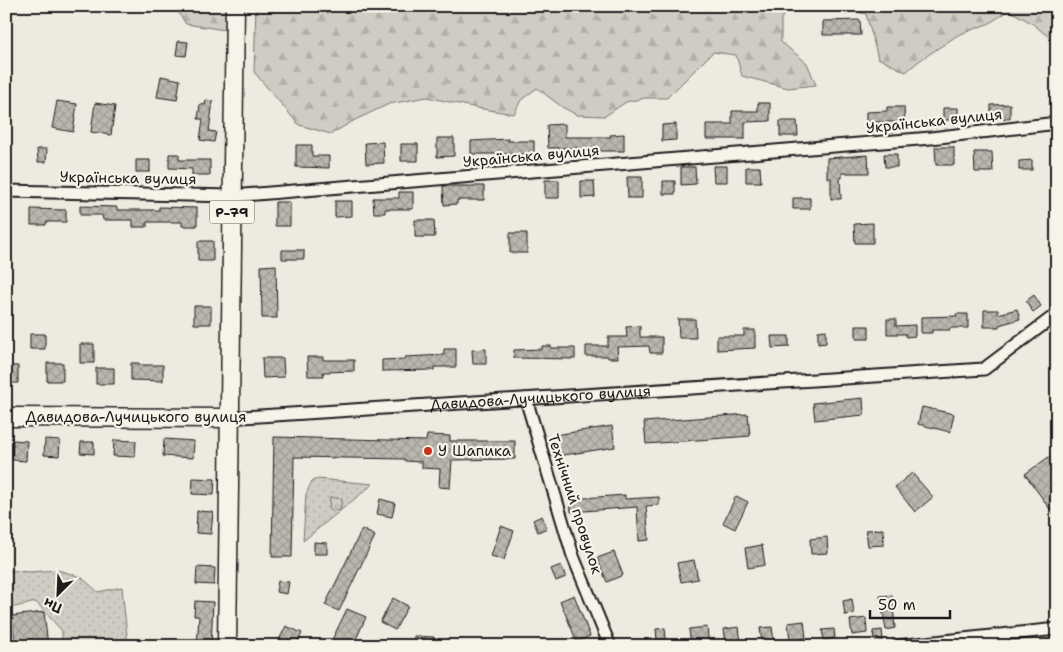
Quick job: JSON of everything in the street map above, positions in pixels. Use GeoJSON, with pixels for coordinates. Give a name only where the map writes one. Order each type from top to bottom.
{"type":"FeatureCollection","features":[{"type":"Feature","properties":{"kind":"main road","name":"Р-79"},"geometry":{"type":"LineString","coordinates":[[227,646],[235,6]]}},
{"type":"Feature","properties":{"kind":"main road","name":"Давидова-Лучицького вулиця"},"geometry":{"type":"LineString","coordinates":[[6,418],[229,418]]}},
{"type":"Feature","properties":{"kind":"street","name":"Українська вулиця"},"geometry":{"type":"LineString","coordinates":[[6,191],[232,196],[922,139],[1057,123]]}},
{"type":"Feature","properties":{"kind":"street","name":"Давидова-Лучицького вулиця"},"geometry":{"type":"LineString","coordinates":[[229,418],[984,369],[1057,314]]}},
{"type":"Feature","properties":{"kind":"street","name":"Технічний провулок"},"geometry":{"type":"LineString","coordinates":[[526,398],[573,556],[610,646]]}},
{"type":"Feature","properties":{"kind":"street"},"geometry":{"type":"LineString","coordinates":[[897,646],[1057,629]]}},
{"type":"Feature","properties":{"kind":"green space"},"geometry":{"type":"Polygon","coordinates":[[[174,6],[227,6],[225,30],[186,24],[174,6]]]}},
{"type":"Feature","properties":{"kind":"green space"},"geometry":{"type":"Polygon","coordinates":[[[256,6],[789,6],[781,19],[781,42],[807,63],[816,85],[788,88],[742,76],[736,55],[713,52],[667,98],[645,98],[626,102],[605,116],[577,115],[562,107],[537,88],[521,100],[514,114],[427,97],[389,104],[331,134],[299,125],[254,72],[256,6]]]}},
{"type":"Feature","properties":{"kind":"green space"},"geometry":{"type":"Polygon","coordinates":[[[829,6],[1057,6],[1057,44],[1033,24],[1009,10],[990,23],[958,35],[906,72],[878,58],[866,14],[829,6]]]}},
{"type":"Feature","properties":{"kind":"green space"},"geometry":{"type":"Polygon","coordinates":[[[318,479],[373,484],[303,541],[306,494],[312,481],[318,479]]]}},
{"type":"Feature","properties":{"kind":"green space"},"geometry":{"type":"Polygon","coordinates":[[[330,497],[342,499],[340,511],[329,509],[330,497]]]}},
{"type":"Feature","properties":{"kind":"green space"},"geometry":{"type":"Polygon","coordinates":[[[6,570],[29,572],[58,570],[81,577],[98,592],[122,587],[128,646],[62,646],[62,631],[36,602],[6,609],[6,570]]]}},
{"type":"Feature","properties":{"kind":"building"},"geometry":{"type":"Polygon","coordinates":[[[860,20],[861,35],[823,35],[823,21],[860,20]]]}},
{"type":"Feature","properties":{"kind":"building"},"geometry":{"type":"Polygon","coordinates":[[[178,41],[188,42],[186,56],[176,55],[178,41]]]}},
{"type":"Feature","properties":{"kind":"building"},"geometry":{"type":"Polygon","coordinates":[[[161,76],[180,80],[177,100],[157,97],[161,76]]]}},
{"type":"Feature","properties":{"kind":"building"},"geometry":{"type":"Polygon","coordinates":[[[206,100],[213,101],[209,131],[216,132],[214,142],[200,140],[203,119],[198,119],[200,104],[205,105],[206,100]]]}},
{"type":"Feature","properties":{"kind":"building"},"geometry":{"type":"Polygon","coordinates":[[[57,101],[77,104],[73,132],[52,128],[57,101]]]}},
{"type":"Feature","properties":{"kind":"building"},"geometry":{"type":"Polygon","coordinates":[[[95,103],[115,106],[111,135],[91,132],[95,103]]]}},
{"type":"Feature","properties":{"kind":"building"},"geometry":{"type":"Polygon","coordinates":[[[758,103],[770,103],[770,121],[745,122],[745,139],[706,139],[706,124],[732,124],[732,111],[758,111],[758,103]]]}},
{"type":"Feature","properties":{"kind":"building"},"geometry":{"type":"Polygon","coordinates":[[[1010,104],[1010,118],[991,119],[991,105],[1010,104]]]}},
{"type":"Feature","properties":{"kind":"building"},"geometry":{"type":"Polygon","coordinates":[[[887,107],[904,107],[905,122],[866,122],[866,112],[887,111],[887,107]]]}},
{"type":"Feature","properties":{"kind":"building"},"geometry":{"type":"Polygon","coordinates":[[[943,108],[958,108],[958,120],[943,120],[943,108]]]}},
{"type":"Feature","properties":{"kind":"building"},"geometry":{"type":"Polygon","coordinates":[[[780,121],[797,121],[798,136],[780,136],[780,121]]]}},
{"type":"Feature","properties":{"kind":"building"},"geometry":{"type":"Polygon","coordinates":[[[565,124],[565,137],[611,137],[610,135],[624,134],[624,151],[581,151],[581,148],[548,148],[547,125],[565,124]]]}},
{"type":"Feature","properties":{"kind":"building"},"geometry":{"type":"Polygon","coordinates":[[[676,124],[676,140],[662,141],[662,125],[676,124]]]}},
{"type":"Feature","properties":{"kind":"building"},"geometry":{"type":"Polygon","coordinates":[[[437,138],[454,138],[454,156],[437,157],[437,138]]]}},
{"type":"Feature","properties":{"kind":"building"},"geometry":{"type":"Polygon","coordinates":[[[508,139],[508,141],[534,141],[534,154],[471,154],[471,141],[508,139]]]}},
{"type":"Feature","properties":{"kind":"building"},"geometry":{"type":"Polygon","coordinates":[[[383,142],[384,163],[366,164],[365,143],[383,142]]]}},
{"type":"Feature","properties":{"kind":"building"},"geometry":{"type":"Polygon","coordinates":[[[401,144],[418,144],[418,161],[401,161],[401,144]]]}},
{"type":"Feature","properties":{"kind":"building"},"geometry":{"type":"Polygon","coordinates":[[[296,145],[312,145],[312,156],[329,156],[329,168],[296,167],[296,145]]]}},
{"type":"Feature","properties":{"kind":"building"},"geometry":{"type":"Polygon","coordinates":[[[935,147],[954,147],[954,165],[936,165],[935,147]]]}},
{"type":"Feature","properties":{"kind":"building"},"geometry":{"type":"Polygon","coordinates":[[[37,149],[47,149],[46,162],[38,162],[37,149]]]}},
{"type":"Feature","properties":{"kind":"building"},"geometry":{"type":"Polygon","coordinates":[[[974,152],[992,152],[993,172],[975,172],[974,152]]]}},
{"type":"Feature","properties":{"kind":"building"},"geometry":{"type":"Polygon","coordinates":[[[169,154],[179,154],[179,160],[210,160],[210,175],[192,175],[192,169],[169,168],[169,154]]]}},
{"type":"Feature","properties":{"kind":"building"},"geometry":{"type":"Polygon","coordinates":[[[884,154],[897,154],[897,167],[885,167],[884,154]]]}},
{"type":"Feature","properties":{"kind":"building"},"geometry":{"type":"Polygon","coordinates":[[[868,155],[869,173],[842,173],[842,178],[840,178],[841,199],[831,199],[831,178],[827,178],[827,158],[868,155]]]}},
{"type":"Feature","properties":{"kind":"building"},"geometry":{"type":"Polygon","coordinates":[[[136,160],[150,160],[150,172],[136,172],[136,160]]]}},
{"type":"Feature","properties":{"kind":"building"},"geometry":{"type":"Polygon","coordinates":[[[1032,160],[1032,170],[1019,170],[1019,161],[1032,160]]]}},
{"type":"Feature","properties":{"kind":"building"},"geometry":{"type":"Polygon","coordinates":[[[713,166],[727,166],[727,182],[714,182],[713,166]]]}},
{"type":"Feature","properties":{"kind":"building"},"geometry":{"type":"Polygon","coordinates":[[[681,167],[695,167],[696,184],[681,185],[681,167]]]}},
{"type":"Feature","properties":{"kind":"building"},"geometry":{"type":"Polygon","coordinates":[[[746,167],[760,167],[761,182],[746,182],[746,167]]]}},
{"type":"Feature","properties":{"kind":"building"},"geometry":{"type":"Polygon","coordinates":[[[627,177],[642,177],[642,198],[628,198],[627,177]]]}},
{"type":"Feature","properties":{"kind":"building"},"geometry":{"type":"Polygon","coordinates":[[[545,180],[559,180],[559,198],[545,198],[545,180]]]}},
{"type":"Feature","properties":{"kind":"building"},"geometry":{"type":"Polygon","coordinates":[[[581,181],[594,181],[595,197],[581,198],[581,181]]]}},
{"type":"Feature","properties":{"kind":"building"},"geometry":{"type":"Polygon","coordinates":[[[663,181],[675,181],[675,194],[663,194],[663,181]]]}},
{"type":"Feature","properties":{"kind":"building"},"geometry":{"type":"Polygon","coordinates":[[[443,186],[484,186],[484,200],[457,200],[457,204],[444,205],[443,186]]]}},
{"type":"Feature","properties":{"kind":"building"},"geometry":{"type":"Polygon","coordinates":[[[399,192],[413,192],[413,209],[385,209],[385,213],[374,213],[373,198],[399,198],[399,192]]]}},
{"type":"Feature","properties":{"kind":"building"},"geometry":{"type":"Polygon","coordinates":[[[793,198],[810,198],[810,209],[793,209],[793,198]]]}},
{"type":"Feature","properties":{"kind":"building"},"geometry":{"type":"Polygon","coordinates":[[[335,201],[352,201],[352,216],[335,217],[335,201]]]}},
{"type":"Feature","properties":{"kind":"building"},"geometry":{"type":"Polygon","coordinates":[[[275,202],[290,202],[290,226],[275,226],[275,202]]]}},
{"type":"Feature","properties":{"kind":"building"},"geometry":{"type":"Polygon","coordinates":[[[80,206],[117,207],[117,210],[159,210],[159,207],[197,208],[197,226],[182,226],[182,222],[147,222],[147,227],[133,227],[133,220],[103,220],[102,215],[80,215],[80,206]]]}},
{"type":"Feature","properties":{"kind":"building"},"geometry":{"type":"Polygon","coordinates":[[[31,209],[66,210],[66,222],[46,222],[46,225],[31,225],[31,209]]]}},
{"type":"Feature","properties":{"kind":"building"},"geometry":{"type":"Polygon","coordinates":[[[415,220],[434,220],[435,237],[415,237],[415,220]]]}},
{"type":"Feature","properties":{"kind":"building"},"geometry":{"type":"Polygon","coordinates":[[[873,223],[873,243],[855,243],[854,224],[873,223]]]}},
{"type":"Feature","properties":{"kind":"building"},"geometry":{"type":"Polygon","coordinates":[[[510,233],[527,233],[527,253],[510,253],[510,233]]]}},
{"type":"Feature","properties":{"kind":"building"},"geometry":{"type":"Polygon","coordinates":[[[198,241],[213,241],[213,261],[198,261],[198,241]]]}},
{"type":"Feature","properties":{"kind":"building"},"geometry":{"type":"Polygon","coordinates":[[[282,250],[304,250],[304,259],[282,259],[282,250]]]}},
{"type":"Feature","properties":{"kind":"building"},"geometry":{"type":"Polygon","coordinates":[[[276,265],[277,318],[262,318],[261,266],[276,265]]]}},
{"type":"Feature","properties":{"kind":"building"},"geometry":{"type":"Polygon","coordinates":[[[1034,295],[1041,306],[1033,312],[1026,301],[1034,295]]]}},
{"type":"Feature","properties":{"kind":"building"},"geometry":{"type":"Polygon","coordinates":[[[194,306],[211,306],[211,324],[194,324],[194,306]]]}},
{"type":"Feature","properties":{"kind":"building"},"geometry":{"type":"Polygon","coordinates":[[[1017,309],[1020,319],[999,325],[999,327],[984,327],[984,310],[998,310],[998,314],[1017,309]]]}},
{"type":"Feature","properties":{"kind":"building"},"geometry":{"type":"Polygon","coordinates":[[[956,314],[968,314],[968,328],[950,328],[950,330],[932,330],[932,333],[921,333],[921,317],[957,316],[956,314]]]}},
{"type":"Feature","properties":{"kind":"building"},"geometry":{"type":"Polygon","coordinates":[[[678,319],[695,319],[696,338],[679,338],[678,319]]]}},
{"type":"Feature","properties":{"kind":"building"},"geometry":{"type":"Polygon","coordinates":[[[887,319],[896,319],[896,326],[915,325],[915,336],[906,337],[906,334],[887,334],[887,319]]]}},
{"type":"Feature","properties":{"kind":"building"},"geometry":{"type":"Polygon","coordinates":[[[640,326],[640,337],[662,337],[662,353],[650,353],[649,346],[617,347],[618,358],[586,356],[586,346],[608,346],[608,337],[627,337],[626,327],[640,326]]]}},
{"type":"Feature","properties":{"kind":"building"},"geometry":{"type":"Polygon","coordinates":[[[856,326],[869,326],[869,339],[856,339],[856,326]]]}},
{"type":"Feature","properties":{"kind":"building"},"geometry":{"type":"Polygon","coordinates":[[[744,330],[755,330],[755,348],[717,350],[717,336],[744,336],[744,330]]]}},
{"type":"Feature","properties":{"kind":"building"},"geometry":{"type":"Polygon","coordinates":[[[826,330],[826,343],[818,344],[818,331],[826,330]]]}},
{"type":"Feature","properties":{"kind":"building"},"geometry":{"type":"Polygon","coordinates":[[[30,334],[45,334],[45,349],[30,349],[30,334]]]}},
{"type":"Feature","properties":{"kind":"building"},"geometry":{"type":"Polygon","coordinates":[[[771,336],[789,336],[789,347],[772,348],[771,336]]]}},
{"type":"Feature","properties":{"kind":"building"},"geometry":{"type":"Polygon","coordinates":[[[80,344],[94,344],[94,363],[80,363],[80,344]]]}},
{"type":"Feature","properties":{"kind":"building"},"geometry":{"type":"Polygon","coordinates":[[[542,346],[575,348],[575,359],[514,358],[514,350],[542,349],[542,346]]]}},
{"type":"Feature","properties":{"kind":"building"},"geometry":{"type":"Polygon","coordinates":[[[444,349],[456,349],[456,367],[434,367],[434,370],[382,371],[382,360],[444,355],[444,349]]]}},
{"type":"Feature","properties":{"kind":"building"},"geometry":{"type":"Polygon","coordinates":[[[486,349],[486,364],[473,364],[472,350],[486,349]]]}},
{"type":"Feature","properties":{"kind":"building"},"geometry":{"type":"Polygon","coordinates":[[[307,357],[323,357],[323,360],[354,360],[354,371],[323,372],[324,376],[308,376],[307,357]]]}},
{"type":"Feature","properties":{"kind":"building"},"geometry":{"type":"Polygon","coordinates":[[[262,358],[283,358],[284,377],[263,378],[262,358]]]}},
{"type":"Feature","properties":{"kind":"building"},"geometry":{"type":"Polygon","coordinates":[[[47,363],[63,363],[63,381],[47,381],[47,363]]]}},
{"type":"Feature","properties":{"kind":"building"},"geometry":{"type":"Polygon","coordinates":[[[131,363],[163,365],[163,381],[131,380],[131,363]]]}},
{"type":"Feature","properties":{"kind":"building"},"geometry":{"type":"Polygon","coordinates":[[[6,366],[18,366],[18,383],[6,383],[6,366]]]}},
{"type":"Feature","properties":{"kind":"building"},"geometry":{"type":"Polygon","coordinates":[[[96,368],[114,368],[114,384],[96,384],[96,368]]]}},
{"type":"Feature","properties":{"kind":"building"},"geometry":{"type":"Polygon","coordinates":[[[863,398],[864,415],[815,420],[813,403],[863,398]]]}},
{"type":"Feature","properties":{"kind":"building"},"geometry":{"type":"Polygon","coordinates":[[[922,407],[954,414],[950,432],[918,424],[922,407]]]}},
{"type":"Feature","properties":{"kind":"building"},"geometry":{"type":"Polygon","coordinates":[[[748,414],[750,436],[646,444],[644,422],[748,414]]]}},
{"type":"Feature","properties":{"kind":"building"},"geometry":{"type":"Polygon","coordinates":[[[612,426],[615,447],[558,456],[555,435],[612,426]]]}},
{"type":"Feature","properties":{"kind":"building"},"geometry":{"type":"Polygon","coordinates":[[[427,435],[450,436],[450,441],[515,441],[515,459],[452,460],[450,488],[439,487],[440,469],[422,468],[422,462],[405,461],[405,459],[294,457],[292,557],[272,557],[274,437],[426,441],[427,435]]]}},
{"type":"Feature","properties":{"kind":"building"},"geometry":{"type":"Polygon","coordinates":[[[45,439],[60,440],[59,456],[44,455],[45,439]]]}},
{"type":"Feature","properties":{"kind":"building"},"geometry":{"type":"Polygon","coordinates":[[[164,439],[194,441],[193,458],[163,456],[164,439]]]}},
{"type":"Feature","properties":{"kind":"building"},"geometry":{"type":"Polygon","coordinates":[[[13,440],[27,441],[26,461],[12,460],[13,440]]]}},
{"type":"Feature","properties":{"kind":"building"},"geometry":{"type":"Polygon","coordinates":[[[114,440],[136,441],[135,457],[113,456],[114,440]]]}},
{"type":"Feature","properties":{"kind":"building"},"geometry":{"type":"Polygon","coordinates":[[[81,442],[94,442],[94,454],[80,453],[81,442]]]}},
{"type":"Feature","properties":{"kind":"building"},"geometry":{"type":"Polygon","coordinates":[[[1057,451],[1057,519],[1025,474],[1057,451]]]}},
{"type":"Feature","properties":{"kind":"building"},"geometry":{"type":"Polygon","coordinates":[[[912,473],[933,497],[915,512],[895,487],[912,473]]]}},
{"type":"Feature","properties":{"kind":"building"},"geometry":{"type":"Polygon","coordinates":[[[193,478],[215,479],[214,495],[192,494],[193,478]]]}},
{"type":"Feature","properties":{"kind":"building"},"geometry":{"type":"Polygon","coordinates":[[[625,495],[625,499],[659,497],[659,505],[646,506],[649,540],[639,541],[637,507],[571,512],[570,499],[625,495]]]}},
{"type":"Feature","properties":{"kind":"building"},"geometry":{"type":"Polygon","coordinates":[[[736,496],[748,502],[735,529],[723,523],[736,496]]]}},
{"type":"Feature","properties":{"kind":"building"},"geometry":{"type":"Polygon","coordinates":[[[380,499],[395,503],[392,517],[377,514],[380,499]]]}},
{"type":"Feature","properties":{"kind":"building"},"geometry":{"type":"Polygon","coordinates":[[[197,511],[213,512],[211,534],[196,533],[197,511]]]}},
{"type":"Feature","properties":{"kind":"building"},"geometry":{"type":"Polygon","coordinates":[[[542,516],[547,528],[538,532],[533,520],[542,516]]]}},
{"type":"Feature","properties":{"kind":"building"},"geometry":{"type":"Polygon","coordinates":[[[501,526],[514,531],[504,560],[491,556],[501,526]]]}},
{"type":"Feature","properties":{"kind":"building"},"geometry":{"type":"Polygon","coordinates":[[[362,529],[375,536],[339,611],[325,605],[362,529]]]}},
{"type":"Feature","properties":{"kind":"building"},"geometry":{"type":"Polygon","coordinates":[[[883,529],[884,545],[868,546],[866,530],[883,529]]]}},
{"type":"Feature","properties":{"kind":"building"},"geometry":{"type":"Polygon","coordinates":[[[827,537],[828,553],[811,554],[810,539],[827,537]]]}},
{"type":"Feature","properties":{"kind":"building"},"geometry":{"type":"Polygon","coordinates":[[[314,542],[327,543],[327,554],[314,554],[314,542]]]}},
{"type":"Feature","properties":{"kind":"building"},"geometry":{"type":"Polygon","coordinates":[[[762,545],[765,565],[748,568],[745,548],[762,545]]]}},
{"type":"Feature","properties":{"kind":"building"},"geometry":{"type":"Polygon","coordinates":[[[614,552],[623,575],[607,582],[597,558],[614,552]]]}},
{"type":"Feature","properties":{"kind":"building"},"geometry":{"type":"Polygon","coordinates":[[[694,560],[698,579],[681,582],[677,563],[694,560]]]}},
{"type":"Feature","properties":{"kind":"building"},"geometry":{"type":"Polygon","coordinates":[[[561,565],[566,577],[556,581],[551,569],[561,565]]]}},
{"type":"Feature","properties":{"kind":"building"},"geometry":{"type":"Polygon","coordinates":[[[197,567],[215,568],[214,585],[196,584],[197,567]]]}},
{"type":"Feature","properties":{"kind":"building"},"geometry":{"type":"Polygon","coordinates":[[[278,581],[289,582],[287,594],[276,592],[278,581]]]}},
{"type":"Feature","properties":{"kind":"building"},"geometry":{"type":"Polygon","coordinates":[[[574,595],[590,636],[577,642],[560,601],[574,595]]]}},
{"type":"Feature","properties":{"kind":"building"},"geometry":{"type":"Polygon","coordinates":[[[892,595],[895,628],[886,630],[880,596],[892,595]]]}},
{"type":"Feature","properties":{"kind":"building"},"geometry":{"type":"Polygon","coordinates":[[[393,598],[408,606],[395,630],[380,622],[393,598]]]}},
{"type":"Feature","properties":{"kind":"building"},"geometry":{"type":"Polygon","coordinates":[[[852,599],[854,614],[845,615],[843,601],[852,599]]]}},
{"type":"Feature","properties":{"kind":"building"},"geometry":{"type":"Polygon","coordinates":[[[195,601],[213,602],[211,646],[197,646],[199,616],[194,616],[195,601]]]}},
{"type":"Feature","properties":{"kind":"building"},"geometry":{"type":"Polygon","coordinates":[[[347,609],[366,617],[353,646],[329,646],[347,609]]]}},
{"type":"Feature","properties":{"kind":"building"},"geometry":{"type":"Polygon","coordinates":[[[44,612],[48,646],[15,646],[12,616],[44,612]]]}},
{"type":"Feature","properties":{"kind":"building"},"geometry":{"type":"Polygon","coordinates":[[[866,618],[867,633],[852,635],[850,620],[866,618]]]}},
{"type":"Feature","properties":{"kind":"building"},"geometry":{"type":"Polygon","coordinates":[[[804,621],[806,638],[790,640],[788,623],[804,621]]]}},
{"type":"Feature","properties":{"kind":"building"},"geometry":{"type":"Polygon","coordinates":[[[286,626],[302,633],[296,646],[276,646],[286,626]]]}},
{"type":"Feature","properties":{"kind":"building"},"geometry":{"type":"Polygon","coordinates":[[[707,627],[709,646],[691,646],[689,629],[707,627]]]}},
{"type":"Feature","properties":{"kind":"building"},"geometry":{"type":"Polygon","coordinates":[[[739,627],[741,643],[726,644],[724,629],[739,627]]]}},
{"type":"Feature","properties":{"kind":"building"},"geometry":{"type":"Polygon","coordinates":[[[772,627],[774,641],[762,643],[760,628],[772,627]]]}},
{"type":"Feature","properties":{"kind":"building"},"geometry":{"type":"Polygon","coordinates":[[[665,628],[666,639],[657,640],[656,629],[665,628]]]}},
{"type":"Feature","properties":{"kind":"building"},"geometry":{"type":"Polygon","coordinates":[[[834,629],[835,638],[824,640],[822,630],[834,629]]]}},
{"type":"Feature","properties":{"kind":"building"},"geometry":{"type":"Polygon","coordinates":[[[882,630],[883,640],[874,640],[873,631],[882,630]]]}},
{"type":"Feature","properties":{"kind":"building"},"geometry":{"type":"Polygon","coordinates":[[[414,636],[434,637],[433,646],[414,646],[414,636]]]}},
{"type":"Feature","properties":{"kind":"place","name":"У Шапика"},"geometry":{"type":"Point","coordinates":[428,451]}}]}
